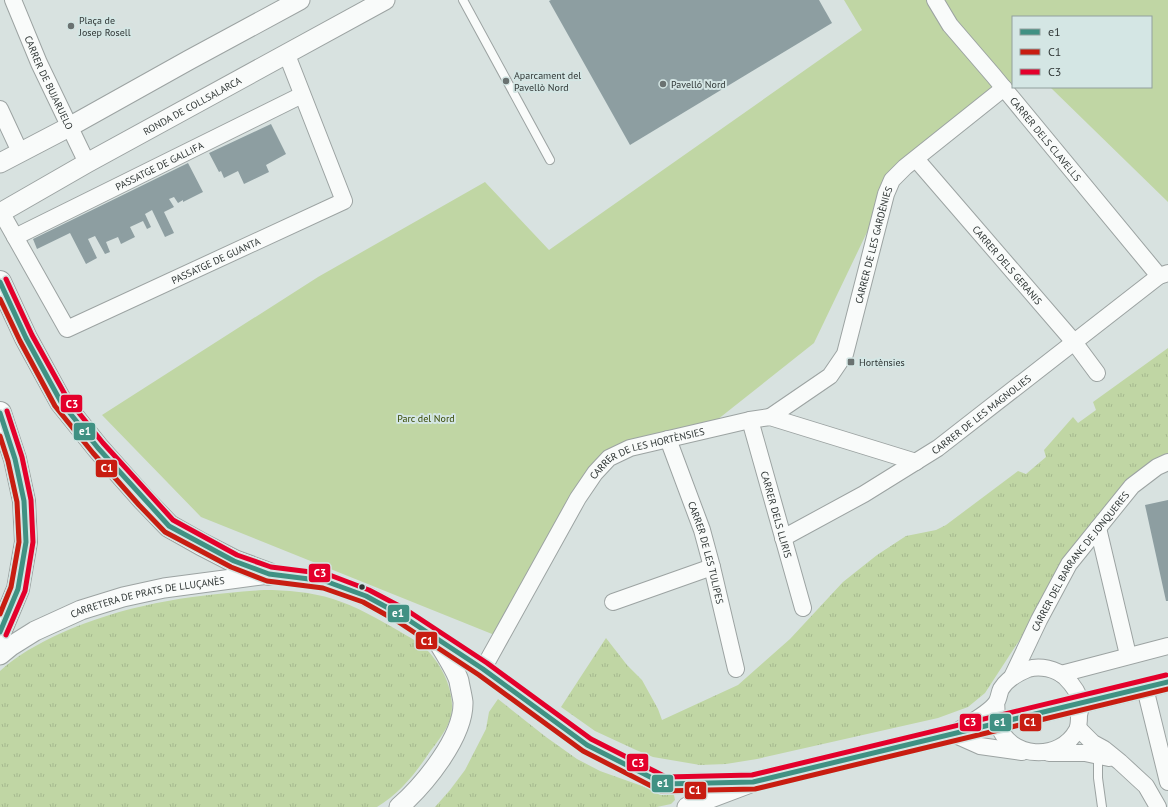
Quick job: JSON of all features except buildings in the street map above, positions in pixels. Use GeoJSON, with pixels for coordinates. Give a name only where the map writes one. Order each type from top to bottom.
{"type":"FeatureCollection","features":[{"type":"Feature","properties":{"kind":"main road"},"geometry":{"type":"LineString","coordinates":[[0,282],[26,338],[61,402],[98,448],[144,500],[169,526],[234,561],[269,574]]}},
{"type":"Feature","properties":{"kind":"main road"},"geometry":{"type":"LineString","coordinates":[[0,413],[15,459],[24,500],[26,542],[18,589],[0,632]]}},
{"type":"Feature","properties":{"kind":"street","name":"CARRER DE BUJARUELO"},"geometry":{"type":"LineString","coordinates":[[13,0],[39,63],[87,164]]}},
{"type":"Feature","properties":{"kind":"street"},"geometry":{"type":"LineString","coordinates":[[0,163],[69,127],[300,0]]}},
{"type":"Feature","properties":{"kind":"street","name":"RONDA DE COLLSALARCA"},"geometry":{"type":"LineString","coordinates":[[1,213],[384,0]]}},
{"type":"Feature","properties":{"kind":"street","name":"CARRER DELS CLAVELLS"},"geometry":{"type":"LineString","coordinates":[[935,0],[950,25],[1163,275]]}},
{"type":"Feature","properties":{"kind":"street","name":"PASSATGE DE GUANTA"},"geometry":{"type":"LineString","coordinates":[[1,213],[67,329],[344,201],[287,55]]}},
{"type":"Feature","properties":{"kind":"street","name":"CARRER DE LES GARDÈNIES"},"geometry":{"type":"LineString","coordinates":[[770,417],[830,376],[845,354],[886,194],[892,180],[1004,88]]}},
{"type":"Feature","properties":{"kind":"street","name":"PASSATGE DE GALLIFA"},"geometry":{"type":"LineString","coordinates":[[15,237],[302,95]]}},
{"type":"Feature","properties":{"kind":"street"},"geometry":{"type":"LineString","coordinates":[[0,108],[20,152]]}},
{"type":"Feature","properties":{"kind":"street","name":"CARRER DELS GERANIS"},"geometry":{"type":"LineString","coordinates":[[916,159],[1074,342],[1096,373]]}},
{"type":"Feature","properties":{"kind":"street","name":"CARRER DE LES MAGNOLIES"},"geometry":{"type":"LineString","coordinates":[[783,538],[864,494],[938,448],[1163,275]]}},
{"type":"Feature","properties":{"kind":"street","name":"CARRER DE LES HORTÈNSIES"},"geometry":{"type":"LineString","coordinates":[[483,669],[578,498],[594,472],[609,458],[630,448],[750,420],[770,417],[916,462]]}},
{"type":"Feature","properties":{"kind":"street","name":"CARRER DELS LLIRIS"},"geometry":{"type":"LineString","coordinates":[[750,420],[803,608]]}},
{"type":"Feature","properties":{"kind":"street","name":"CARRER DE LES TULIPES"},"geometry":{"type":"LineString","coordinates":[[668,439],[702,530],[736,669]]}},
{"type":"Feature","properties":{"kind":"street","name":"CARRER DEL BARRANC DE JONQUERES"},"geometry":{"type":"LineString","coordinates":[[1012,677],[1039,620],[1069,564],[1132,486],[1157,467],[1168,462]]}},
{"type":"Feature","properties":{"kind":"street"},"geometry":{"type":"LineString","coordinates":[[1098,528],[1128,656]]}},
{"type":"Feature","properties":{"kind":"street"},"geometry":{"type":"LineString","coordinates":[[613,602],[712,567]]}},
{"type":"Feature","properties":{"kind":"street","name":"CARRETERA DE PRATS DE LLUÇANÈS"},"geometry":{"type":"LineString","coordinates":[[0,655],[11,646],[35,631],[81,610],[123,597],[164,588],[269,574],[325,581],[366,596],[401,615],[483,669],[587,745],[664,784],[753,782]]}},
{"type":"Feature","properties":{"kind":"street","name":"CARRETERA DE PRATS DE LLUÇANÈS"},"geometry":{"type":"LineString","coordinates":[[399,807],[413,795],[446,752],[458,726],[463,702],[459,679],[435,637]]}},
{"type":"Feature","properties":{"kind":"street"},"geometry":{"type":"LineString","coordinates":[[1061,674],[1168,646]]}},
{"type":"Feature","properties":{"kind":"street","name":"CARRETERA DE PRATS DE LLUÇANÈS"},"geometry":{"type":"LineString","coordinates":[[953,734],[979,717],[996,703],[1002,689],[1012,677],[1028,669],[1050,669],[1061,674],[1074,686],[1081,703]]}},
{"type":"Feature","properties":{"kind":"street","name":"CARRETERA DE PRATS DE LLUÇANÈS"},"geometry":{"type":"LineString","coordinates":[[687,807],[753,782],[1168,682]]}},
{"type":"Feature","properties":{"kind":"street"},"geometry":{"type":"LineString","coordinates":[[1145,688],[1168,782]]}},
{"type":"Feature","properties":{"kind":"street"},"geometry":{"type":"LineString","coordinates":[[996,703],[998,723],[1004,736],[1015,746],[1035,753],[1058,749],[1071,739],[1078,728],[1081,703]]}},
{"type":"Feature","properties":{"kind":"street"},"geometry":{"type":"LineString","coordinates":[[1078,728],[1093,743],[1104,749],[1146,786],[1158,807]]}},
{"type":"Feature","properties":{"kind":"street"},"geometry":{"type":"LineString","coordinates":[[953,734],[980,746],[1035,753],[1085,753],[1098,755],[1120,762]]}},
{"type":"Feature","properties":{"kind":"lane"},"geometry":{"type":"LineString","coordinates":[[463,0],[550,160]]}},
{"type":"Feature","properties":{"kind":"lane"},"geometry":{"type":"LineString","coordinates":[[1098,755],[1098,778],[1102,807]]}},
{"type":"Feature","properties":{"kind":"green space","name":"Parc del Nord"},"geometry":{"type":"Polygon","coordinates":[[[844,0],[1168,0],[1168,202],[1051,88],[1152,88],[1152,16],[1012,16],[1013,88],[892,180],[814,343],[703,431],[603,464],[502,638],[201,517],[102,415],[318,277],[485,182],[549,250],[862,30],[844,0]]]}},
{"type":"Feature","properties":{"kind":"green space"},"geometry":{"type":"Polygon","coordinates":[[[1168,348],[1168,462],[1157,467],[1069,564],[985,693],[968,707],[938,718],[757,759],[726,764],[700,765],[653,757],[636,750],[595,731],[561,707],[606,638],[627,665],[642,680],[658,709],[662,720],[738,685],[790,639],[843,582],[877,555],[906,536],[936,530],[946,525],[1018,471],[1026,474],[1046,457],[1044,450],[1073,417],[1078,423],[1096,410],[1093,402],[1168,348]]]}},
{"type":"Feature","properties":{"kind":"green space"},"geometry":{"type":"Polygon","coordinates":[[[264,590],[308,593],[350,605],[375,617],[417,642],[433,656],[443,671],[450,689],[452,707],[450,721],[442,735],[406,783],[385,802],[377,807],[0,807],[0,671],[13,660],[28,650],[59,634],[109,615],[134,608],[185,598],[264,590]]]}},
{"type":"Feature","properties":{"kind":"green space"},"geometry":{"type":"Polygon","coordinates":[[[498,699],[546,737],[577,759],[600,771],[656,791],[674,795],[675,800],[671,804],[657,807],[435,807],[465,770],[486,729],[489,712],[498,699]]]}},
{"type":"Feature","properties":{"kind":"transit line","name":"C3"},"geometry":{"type":"LineString","coordinates":[[6,279],[32,335],[67,398],[103,443],[173,520],[237,555],[271,567],[327,574],[369,590],[405,609],[487,663],[591,739],[666,777],[752,775],[1166,675]]}},
{"type":"Feature","properties":{"kind":"transit line","name":"e1"},"geometry":{"type":"LineString","coordinates":[[0,282],[26,338],[61,402],[98,448],[169,526],[234,561],[269,574],[325,581],[366,596],[401,615],[483,669],[587,745],[664,784],[753,782],[1168,682]]}},
{"type":"Feature","properties":{"kind":"transit line","name":"C1"},"geometry":{"type":"LineString","coordinates":[[0,299],[20,341],[55,406],[93,453],[165,532],[231,567],[267,581],[323,588],[363,602],[397,621],[479,675],[583,751],[661,791],[755,789],[1168,689]]}},
{"type":"Feature","properties":{"kind":"transit line","name":"C3"},"geometry":{"type":"LineString","coordinates":[[6,635],[25,591],[33,542],[31,500],[22,457],[7,411]]}},
{"type":"Feature","properties":{"kind":"transit line","name":"e1"},"geometry":{"type":"LineString","coordinates":[[0,413],[15,459],[24,501],[26,542],[18,589],[0,632]]}},
{"type":"Feature","properties":{"kind":"transit line","name":"C1"},"geometry":{"type":"LineString","coordinates":[[0,436],[8,461],[17,502],[19,542],[11,587],[0,614]]}},
{"type":"Feature","properties":{"kind":"place","name":"Plaça de Josep Rosell"},"geometry":{"type":"Point","coordinates":[71,26]}},
{"type":"Feature","properties":{"kind":"place","name":"Aparcament del Pavellò Nord"},"geometry":{"type":"Point","coordinates":[506,81]}},
{"type":"Feature","properties":{"kind":"place","name":"Pavelló Nord"},"geometry":{"type":"Point","coordinates":[663,84]}},
{"type":"Feature","properties":{"kind":"place","name":"Hortènsies"},"geometry":{"type":"Point","coordinates":[851,362]}}]}
